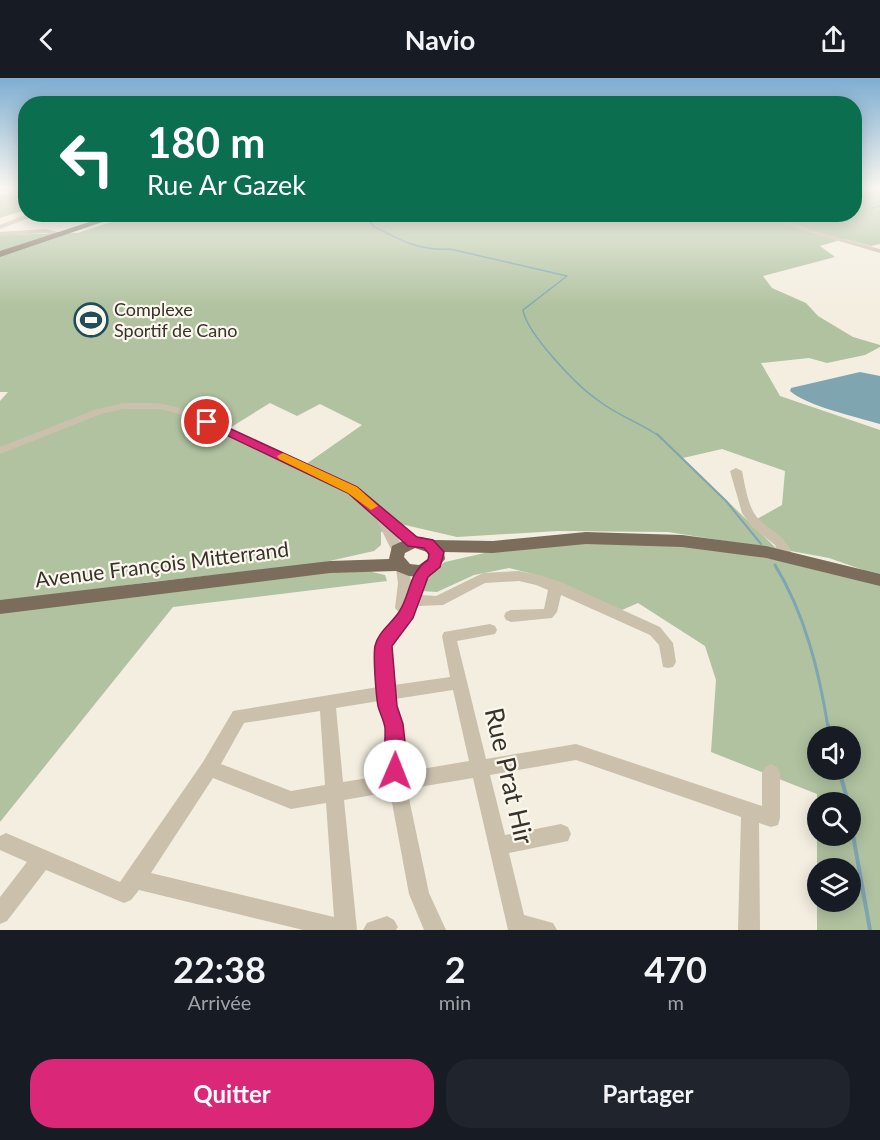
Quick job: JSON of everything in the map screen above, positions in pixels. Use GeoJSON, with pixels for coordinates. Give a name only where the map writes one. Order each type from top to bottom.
{"type":"FeatureCollection","features":[{"type":"Feature","properties":{"kind":"main road"},"geometry":{"type":"LineString","coordinates":[[0,254],[82,228]]}},
{"type":"Feature","properties":{"kind":"main road"},"geometry":{"type":"LineString","coordinates":[[493,547],[410,571],[402,556],[432,546],[493,547],[547,541],[635,538],[719,545],[786,556],[880,580]]}},
{"type":"Feature","properties":{"kind":"main road"},"geometry":{"type":"LineString","coordinates":[[429,567],[437,556],[432,546]]}},
{"type":"Feature","properties":{"kind":"main road","name":"Avenue François Mitterrand"},"geometry":{"type":"LineString","coordinates":[[0,607],[330,567],[402,556]]}},
{"type":"Feature","properties":{"kind":"street"},"geometry":{"type":"LineString","coordinates":[[801,228],[880,250]]}},
{"type":"Feature","properties":{"kind":"street"},"geometry":{"type":"LineString","coordinates":[[0,234],[45,231],[63,234]]}},
{"type":"Feature","properties":{"kind":"street"},"geometry":{"type":"LineString","coordinates":[[0,451],[104,410],[133,405],[158,406],[176,410],[221,427],[289,459],[353,490],[378,512],[402,556],[408,613],[398,623],[384,646],[386,693],[390,718],[394,724],[396,742],[393,753],[397,782],[419,894],[435,930]]}},
{"type":"Feature","properties":{"kind":"street"},"geometry":{"type":"LineString","coordinates":[[736,471],[747,510],[760,526],[778,538],[786,556]]}},
{"type":"Feature","properties":{"kind":"street"},"geometry":{"type":"LineString","coordinates":[[408,600],[429,567]]}},
{"type":"Feature","properties":{"kind":"street"},"geometry":{"type":"LineString","coordinates":[[408,600],[438,601],[473,581],[492,577],[519,576],[556,586],[655,631],[666,642],[668,662]]}},
{"type":"Feature","properties":{"kind":"street"},"geometry":{"type":"LineString","coordinates":[[511,616],[548,614],[556,586]]}},
{"type":"Feature","properties":{"kind":"street","name":"Rue Prat Hir"},"geometry":{"type":"LineString","coordinates":[[490,630],[449,636],[516,924],[546,930]]}},
{"type":"Feature","properties":{"kind":"street"},"geometry":{"type":"LineString","coordinates":[[6,843],[124,893],[208,768],[239,716],[459,682]]}},
{"type":"Feature","properties":{"kind":"street"},"geometry":{"type":"LineString","coordinates":[[135,879],[346,930],[327,702]]}},
{"type":"Feature","properties":{"kind":"street"},"geometry":{"type":"LineString","coordinates":[[208,768],[291,800],[576,752],[771,818],[771,773]]}},
{"type":"Feature","properties":{"kind":"street"},"geometry":{"type":"LineString","coordinates":[[749,930],[750,812]]}},
{"type":"Feature","properties":{"kind":"street"},"geometry":{"type":"LineString","coordinates":[[497,846],[561,834]]}},
{"type":"Feature","properties":{"kind":"street"},"geometry":{"type":"LineString","coordinates":[[0,914],[42,859]]}},
{"type":"Feature","properties":{"kind":"green space"},"geometry":{"type":"Polygon","coordinates":[[[94,228],[880,228],[880,244],[871,246],[844,239],[820,246],[835,257],[763,276],[772,288],[806,303],[818,316],[853,337],[880,345],[880,347],[865,355],[827,363],[809,358],[761,363],[780,396],[880,430],[880,576],[829,558],[791,551],[782,539],[757,519],[782,505],[785,471],[722,449],[683,458],[777,549],[668,532],[558,531],[457,537],[405,525],[381,532],[381,545],[374,551],[316,564],[150,582],[0,603],[0,401],[8,392],[0,392],[0,235],[78,233],[94,228]],[[270,403],[223,432],[299,469],[362,425],[320,404],[297,416],[270,403]]]}},
{"type":"Feature","properties":{"kind":"green space"},"geometry":{"type":"Polygon","coordinates":[[[640,541],[718,549],[787,562],[880,585],[880,930],[817,930],[817,912],[861,912],[861,858],[817,858],[817,846],[861,846],[861,792],[812,792],[711,752],[716,680],[705,646],[638,603],[622,610],[533,574],[509,568],[474,575],[437,592],[422,591],[427,575],[445,562],[489,552],[578,542],[640,541]]]}},
{"type":"Feature","properties":{"kind":"green space"},"geometry":{"type":"Polygon","coordinates":[[[355,568],[385,575],[387,581],[173,607],[0,822],[0,612],[355,568]]]}},
{"type":"Feature","properties":{"kind":"water"},"geometry":{"type":"Polygon","coordinates":[[[860,372],[880,376],[880,424],[808,402],[790,391],[791,388],[860,372]]]}},
{"type":"Feature","properties":{"kind":"waterway"},"geometry":{"type":"LineString","coordinates":[[376,228],[410,244],[450,249],[567,276],[523,310],[527,320],[543,346],[590,394],[613,411],[659,436]]}},
{"type":"Feature","properties":{"kind":"waterway"},"geometry":{"type":"LineString","coordinates":[[657,434],[726,501],[761,544]]}},
{"type":"Feature","properties":{"kind":"waterway"},"geometry":{"type":"LineString","coordinates":[[775,565],[803,623],[820,685],[828,726]]}},
{"type":"Feature","properties":{"kind":"waterway"},"geometry":{"type":"LineString","coordinates":[[842,780],[845,792]]}},
{"type":"Feature","properties":{"kind":"waterway"},"geometry":{"type":"LineString","coordinates":[[855,846],[870,930]]}},
{"type":"Feature","properties":{"kind":"slow traffic"},"geometry":{"type":"LineString","coordinates":[[283,456],[353,490],[371,506]]}},
{"type":"Feature","properties":{"kind":"place","name":"Complexe Sportif de Cano"},"geometry":{"type":"Point","coordinates":[91,320]}},
{"type":"Feature","properties":{"kind":"route"},"geometry":{"type":"LineString","coordinates":[[207,422],[353,490],[413,542],[428,544],[435,549],[437,560],[424,570],[408,613],[398,623],[384,646],[387,706],[394,724],[396,742],[393,753],[395,771]]}}]}
